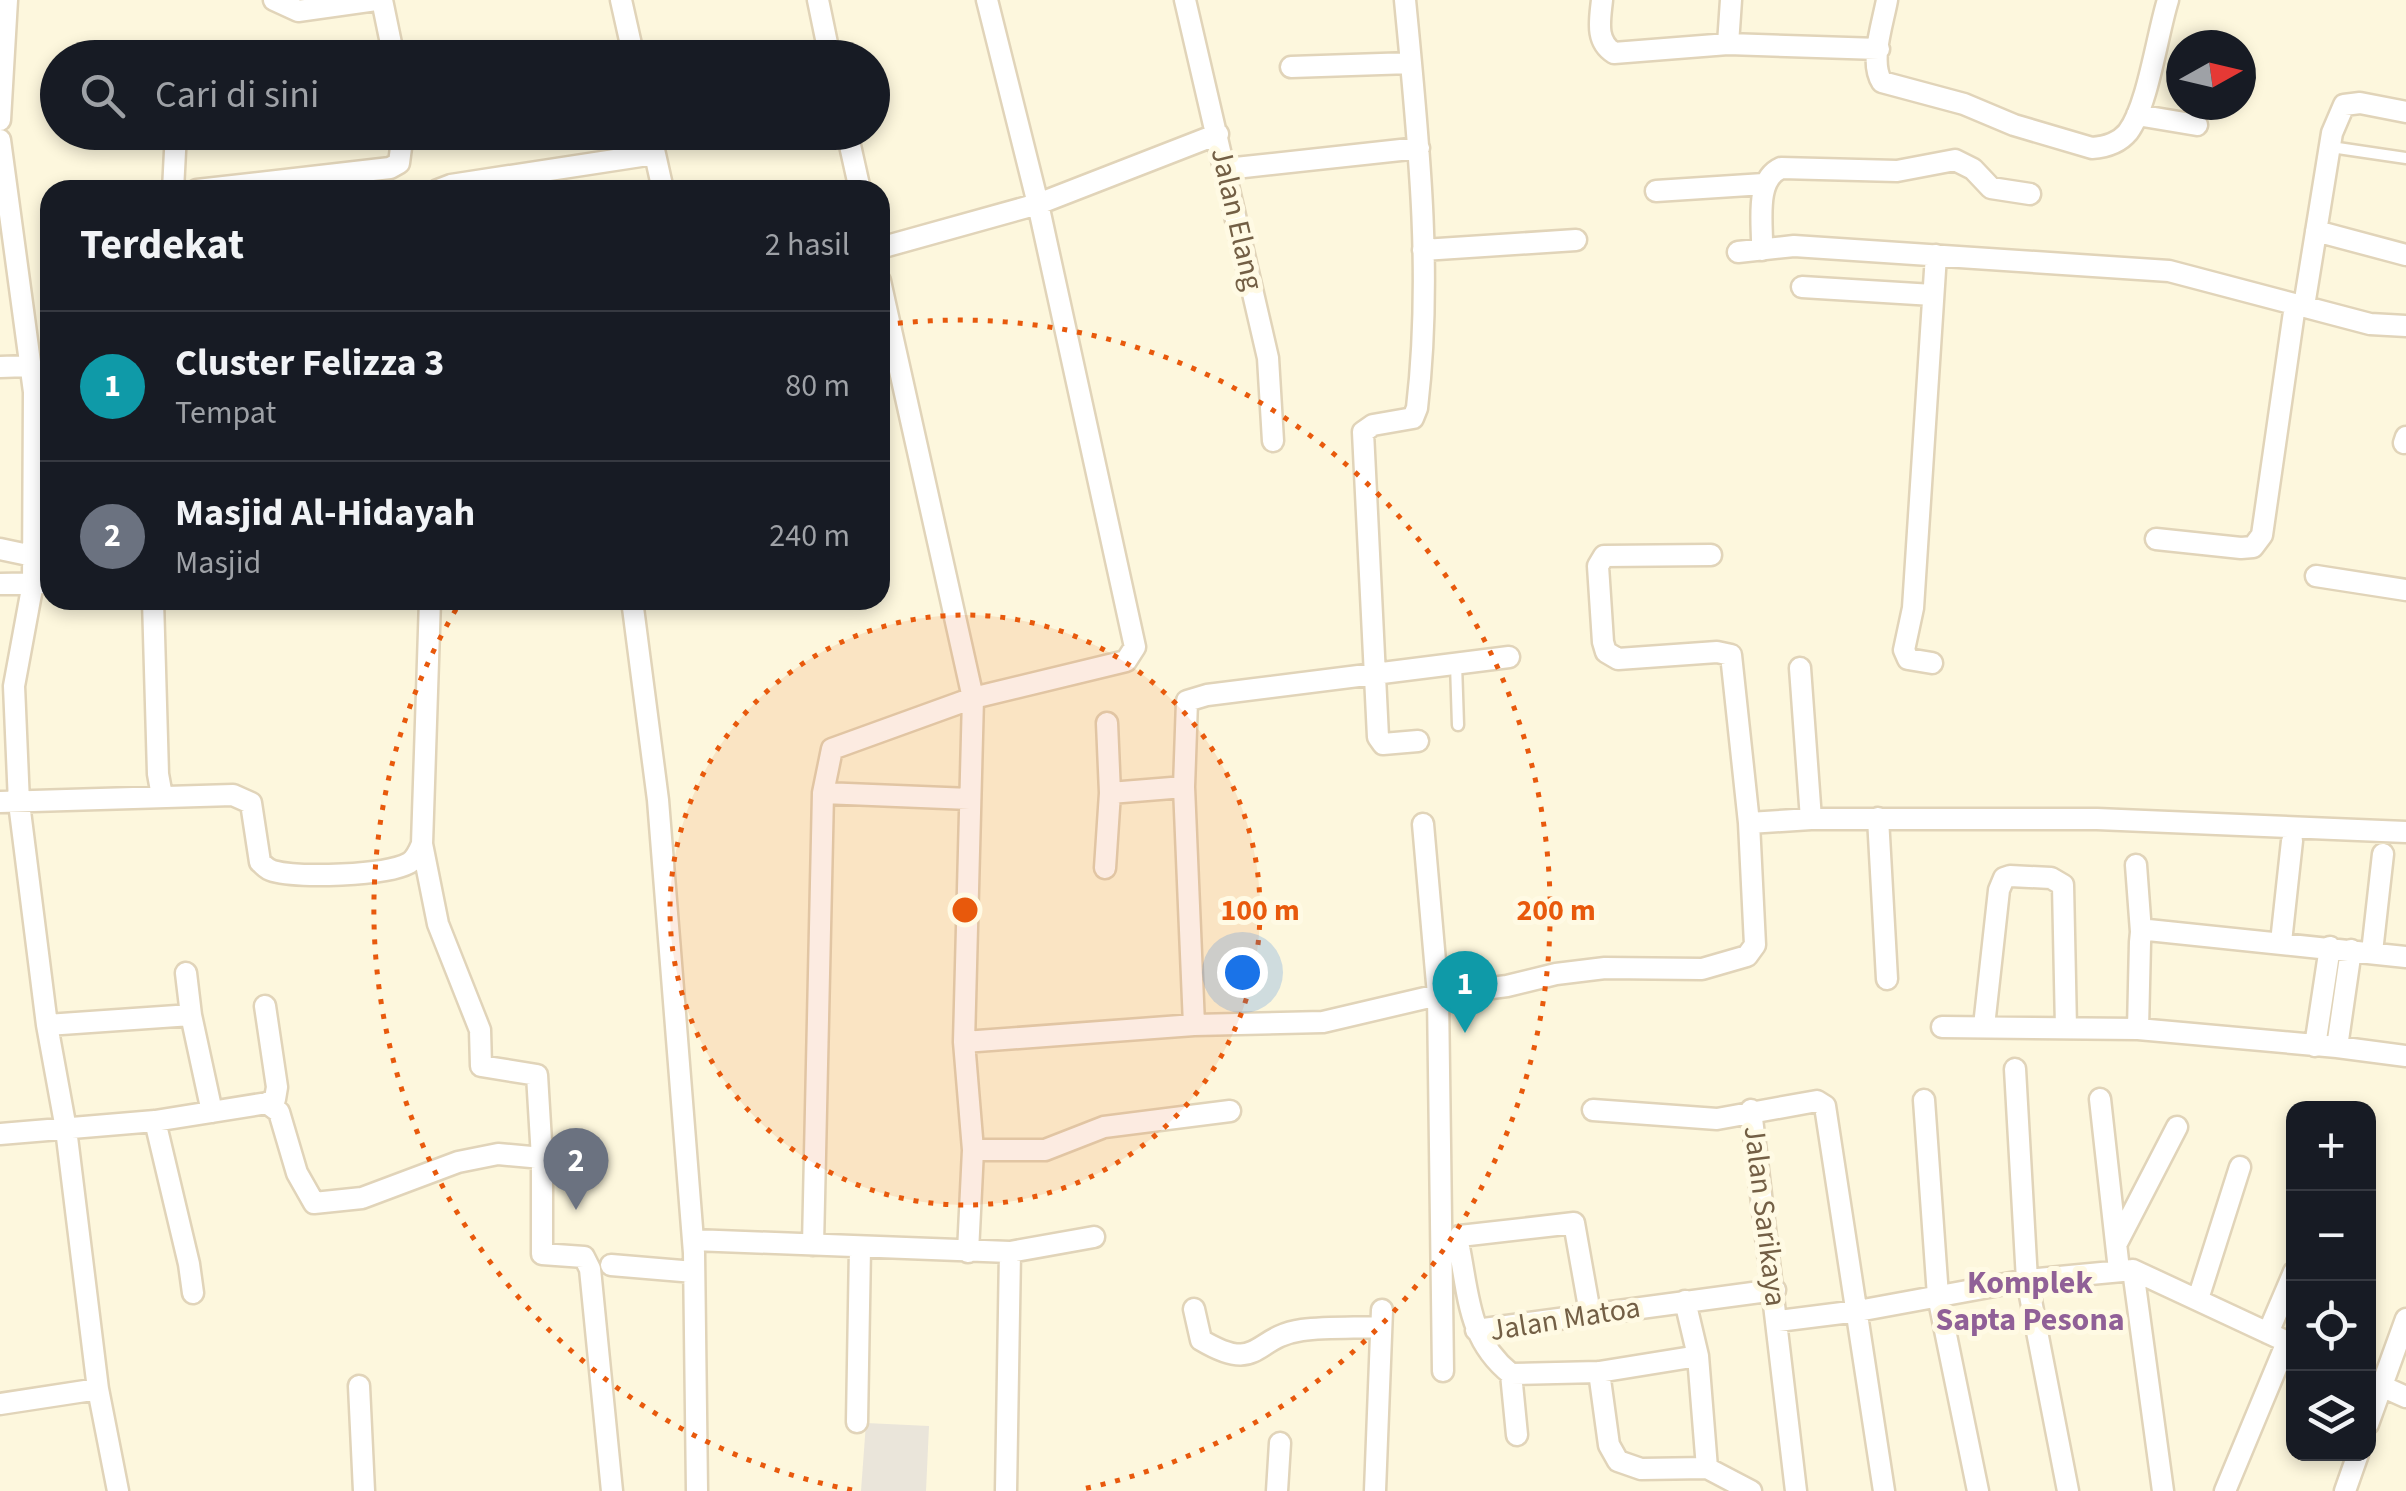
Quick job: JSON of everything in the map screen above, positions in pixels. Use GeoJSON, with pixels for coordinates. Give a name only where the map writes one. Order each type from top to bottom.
{"type":"FeatureCollection","features":[{"type":"Feature","properties":{"kind":"street"},"geometry":{"type":"LineString","coordinates":[[0,120],[7,0]]}},
{"type":"Feature","properties":{"kind":"street"},"geometry":{"type":"LineString","coordinates":[[282,1],[298,11],[379,0],[389,40]]}},
{"type":"Feature","properties":{"kind":"street"},"geometry":{"type":"LineString","coordinates":[[622,0],[630,40]]}},
{"type":"Feature","properties":{"kind":"street"},"geometry":{"type":"LineString","coordinates":[[818,0],[826,40]]}},
{"type":"Feature","properties":{"kind":"street"},"geometry":{"type":"LineString","coordinates":[[813,1245],[823,793],[832,749],[974,698],[1126,660],[1135,646],[1038,204],[988,0]]}},
{"type":"Feature","properties":{"kind":"street","name":"Jalan Elang"},"geometry":{"type":"LineString","coordinates":[[1184,0],[1268,358],[1273,441]]}},
{"type":"Feature","properties":{"kind":"street"},"geometry":{"type":"LineString","coordinates":[[1405,0],[1419,148],[1425,340],[1417,408],[1412,418],[1373,425],[1363,432],[1379,742],[1418,741]]}},
{"type":"Feature","properties":{"kind":"street"},"geometry":{"type":"LineString","coordinates":[[1602,0],[1601,38],[1605,48],[1614,53],[1728,44],[1879,49]]}},
{"type":"Feature","properties":{"kind":"street"},"geometry":{"type":"LineString","coordinates":[[1728,44],[1731,0]]}},
{"type":"Feature","properties":{"kind":"street"},"geometry":{"type":"LineString","coordinates":[[1888,0],[1877,74],[1887,85],[1964,104],[2014,125],[2092,148],[2104,147],[2126,135],[2137,115],[2168,0]]}},
{"type":"Feature","properties":{"kind":"street"},"geometry":{"type":"LineString","coordinates":[[1291,67],[1411,63]]}},
{"type":"Feature","properties":{"kind":"street"},"geometry":{"type":"LineString","coordinates":[[2156,539],[2241,548],[2252,547],[2262,535],[2332,133],[2344,105],[2360,103],[2406,112]]}},
{"type":"Feature","properties":{"kind":"street"},"geometry":{"type":"LineString","coordinates":[[2137,115],[2197,125]]}},
{"type":"Feature","properties":{"kind":"street"},"geometry":{"type":"LineString","coordinates":[[890,245],[1038,204],[1218,134]]}},
{"type":"Feature","properties":{"kind":"street"},"geometry":{"type":"LineString","coordinates":[[0,140],[8,271],[29,366],[40,387]]}},
{"type":"Feature","properties":{"kind":"street"},"geometry":{"type":"LineString","coordinates":[[1226,169],[1419,148]]}},
{"type":"Feature","properties":{"kind":"street"},"geometry":{"type":"LineString","coordinates":[[174,180],[175,150]]}},
{"type":"Feature","properties":{"kind":"street"},"geometry":{"type":"LineString","coordinates":[[371,180],[399,163],[401,150]]}},
{"type":"Feature","properties":{"kind":"street"},"geometry":{"type":"LineString","coordinates":[[475,180],[618,150]]}},
{"type":"Feature","properties":{"kind":"street"},"geometry":{"type":"LineString","coordinates":[[654,150],[661,180]]}},
{"type":"Feature","properties":{"kind":"street"},"geometry":{"type":"LineString","coordinates":[[851,150],[858,180]]}},
{"type":"Feature","properties":{"kind":"street"},"geometry":{"type":"LineString","coordinates":[[1762,250],[1764,184],[1772,172],[1789,166],[1897,171],[1954,160],[1973,170],[1991,188],[2030,194]]}},
{"type":"Feature","properties":{"kind":"street"},"geometry":{"type":"LineString","coordinates":[[1656,191],[1764,184]]}},
{"type":"Feature","properties":{"kind":"street"},"geometry":{"type":"LineString","coordinates":[[2316,231],[2406,255]]}},
{"type":"Feature","properties":{"kind":"street"},"geometry":{"type":"LineString","coordinates":[[1423,250],[1576,240]]}},
{"type":"Feature","properties":{"kind":"street"},"geometry":{"type":"LineString","coordinates":[[1738,252],[1794,246],[2169,270],[2370,324],[2406,326]]}},
{"type":"Feature","properties":{"kind":"street"},"geometry":{"type":"LineString","coordinates":[[1932,662],[1908,659],[1904,650],[1913,608],[1936,254]]}},
{"type":"Feature","properties":{"kind":"street"},"geometry":{"type":"LineString","coordinates":[[1802,287],[1933,295]]}},
{"type":"Feature","properties":{"kind":"street"},"geometry":{"type":"LineString","coordinates":[[890,362],[974,698],[964,1042],[973,1150],[968,1252]]}},
{"type":"Feature","properties":{"kind":"street"},"geometry":{"type":"LineString","coordinates":[[0,367],[29,366]]}},
{"type":"Feature","properties":{"kind":"street"},"geometry":{"type":"LineString","coordinates":[[40,428],[33,556],[40,580]]}},
{"type":"Feature","properties":{"kind":"street"},"geometry":{"type":"LineString","coordinates":[[0,549],[33,556]]}},
{"type":"Feature","properties":{"kind":"street"},"geometry":{"type":"LineString","coordinates":[[964,1042],[1194,1025],[1323,1022],[1438,995],[1490,989],[1556,974],[1605,968],[1702,969],[1748,956],[1756,937],[1749,823],[1731,655],[1717,652],[1618,659],[1606,652],[1603,642],[1598,566],[1604,556],[1712,555]]}},
{"type":"Feature","properties":{"kind":"street"},"geometry":{"type":"LineString","coordinates":[[2316,576],[2406,590]]}},
{"type":"Feature","properties":{"kind":"street"},"geometry":{"type":"LineString","coordinates":[[0,584],[40,583]]}},
{"type":"Feature","properties":{"kind":"street"},"geometry":{"type":"LineString","coordinates":[[40,587],[14,686],[10,803],[66,1129],[98,1389],[118,1491]]}},
{"type":"Feature","properties":{"kind":"street"},"geometry":{"type":"LineString","coordinates":[[153,610],[162,796]]}},
{"type":"Feature","properties":{"kind":"street"},"geometry":{"type":"LineString","coordinates":[[430,610],[422,844],[438,924],[480,1030],[482,1066],[537,1076],[542,1254],[584,1257],[590,1268],[612,1491]]}},
{"type":"Feature","properties":{"kind":"street"},"geometry":{"type":"LineString","coordinates":[[633,610],[658,800],[693,1240],[697,1491]]}},
{"type":"Feature","properties":{"kind":"street"},"geometry":{"type":"LineString","coordinates":[[1194,1025],[1184,788],[1189,698],[1509,657]]}},
{"type":"Feature","properties":{"kind":"street"},"geometry":{"type":"LineString","coordinates":[[1800,668],[1811,819]]}},
{"type":"Feature","properties":{"kind":"street"},"geometry":{"type":"LineString","coordinates":[[1105,868],[1110,793],[1107,723]]}},
{"type":"Feature","properties":{"kind":"street"},"geometry":{"type":"LineString","coordinates":[[1110,793],[1184,788]]}},
{"type":"Feature","properties":{"kind":"street"},"geometry":{"type":"LineString","coordinates":[[823,793],[970,799]]}},
{"type":"Feature","properties":{"kind":"street"},"geometry":{"type":"LineString","coordinates":[[10,803],[234,795],[251,803],[260,862],[270,870],[306,874],[380,870],[408,864],[422,844]]}},
{"type":"Feature","properties":{"kind":"street"},"geometry":{"type":"LineString","coordinates":[[1749,823],[1878,818],[2097,818],[2406,832]]}},
{"type":"Feature","properties":{"kind":"street"},"geometry":{"type":"LineString","coordinates":[[1878,818],[1887,980]]}},
{"type":"Feature","properties":{"kind":"street"},"geometry":{"type":"LineString","coordinates":[[1423,824],[1438,995],[1443,1371]]}},
{"type":"Feature","properties":{"kind":"street"},"geometry":{"type":"LineString","coordinates":[[2281,942],[2292,840]]}},
{"type":"Feature","properties":{"kind":"street"},"geometry":{"type":"LineString","coordinates":[[2315,1046],[2383,854]]}},
{"type":"Feature","properties":{"kind":"street"},"geometry":{"type":"LineString","coordinates":[[2136,864],[2141,932],[2138,1029]]}},
{"type":"Feature","properties":{"kind":"street"},"geometry":{"type":"LineString","coordinates":[[1984,1026],[1999,890],[2004,878],[2010,876],[2051,878],[2063,885],[2066,1028]]}},
{"type":"Feature","properties":{"kind":"street"},"geometry":{"type":"LineString","coordinates":[[2141,932],[2158,930],[2406,957]]}},
{"type":"Feature","properties":{"kind":"street"},"geometry":{"type":"LineString","coordinates":[[2337,1048],[2351,950]]}},
{"type":"Feature","properties":{"kind":"street"},"geometry":{"type":"LineString","coordinates":[[186,973],[190,1014],[212,1112]]}},
{"type":"Feature","properties":{"kind":"street"},"geometry":{"type":"LineString","coordinates":[[0,1134],[155,1121],[267,1104],[275,1099],[276,1087],[266,1006]]}},
{"type":"Feature","properties":{"kind":"street"},"geometry":{"type":"LineString","coordinates":[[48,1025],[190,1014]]}},
{"type":"Feature","properties":{"kind":"street"},"geometry":{"type":"LineString","coordinates":[[1942,1028],[2138,1029],[2406,1056]]}},
{"type":"Feature","properties":{"kind":"street"},"geometry":{"type":"LineString","coordinates":[[2014,1069],[2027,1280],[2068,1491]]}},
{"type":"Feature","properties":{"kind":"street"},"geometry":{"type":"LineString","coordinates":[[2100,1099],[2116,1244],[2126,1270],[2163,1491]]}},
{"type":"Feature","properties":{"kind":"street"},"geometry":{"type":"LineString","coordinates":[[1924,1100],[1938,1296],[1978,1491]]}},
{"type":"Feature","properties":{"kind":"street"},"geometry":{"type":"LineString","coordinates":[[1592,1110],[1717,1119],[1816,1101],[1825,1106],[1884,1491]]}},
{"type":"Feature","properties":{"kind":"street"},"geometry":{"type":"LineString","coordinates":[[267,1104],[280,1112],[297,1173],[314,1203],[362,1198],[471,1159],[498,1154],[542,1158]]}},
{"type":"Feature","properties":{"kind":"street","name":"Jalan Sarikaya"},"geometry":{"type":"LineString","coordinates":[[1751,1110],[1796,1491]]}},
{"type":"Feature","properties":{"kind":"street"},"geometry":{"type":"LineString","coordinates":[[973,1150],[1045,1150],[1104,1127],[1230,1111]]}},
{"type":"Feature","properties":{"kind":"street"},"geometry":{"type":"LineString","coordinates":[[155,1121],[193,1293]]}},
{"type":"Feature","properties":{"kind":"street"},"geometry":{"type":"LineString","coordinates":[[2116,1244],[2178,1127]]}},
{"type":"Feature","properties":{"kind":"street"},"geometry":{"type":"LineString","coordinates":[[2198,1299],[2240,1167]]}},
{"type":"Feature","properties":{"kind":"street"},"geometry":{"type":"LineString","coordinates":[[1475,1326],[1460,1236],[1567,1221],[1576,1226],[1590,1313]]}},
{"type":"Feature","properties":{"kind":"street"},"geometry":{"type":"LineString","coordinates":[[693,1240],[1010,1252],[1094,1237]]}},
{"type":"Feature","properties":{"kind":"street"},"geometry":{"type":"LineString","coordinates":[[856,1422],[860,1248]]}},
{"type":"Feature","properties":{"kind":"street"},"geometry":{"type":"LineString","coordinates":[[1006,1491],[1010,1252]]}},
{"type":"Feature","properties":{"kind":"street"},"geometry":{"type":"LineString","coordinates":[[610,1265],[694,1272]]}},
{"type":"Feature","properties":{"kind":"street"},"geometry":{"type":"LineString","coordinates":[[1778,1321],[1858,1311],[2027,1280],[2126,1270],[2283,1340]]}},
{"type":"Feature","properties":{"kind":"street"},"geometry":{"type":"LineString","coordinates":[[2225,1491],[2283,1340],[2293,1281]]}},
{"type":"Feature","properties":{"kind":"street","name":"Jalan Matoa"},"geometry":{"type":"LineString","coordinates":[[1698,1356],[1599,1372],[1511,1374],[1490,1358],[1475,1326],[1774,1290]]}},
{"type":"Feature","properties":{"kind":"street"},"geometry":{"type":"LineString","coordinates":[[1686,1301],[1698,1356],[1706,1468]]}},
{"type":"Feature","properties":{"kind":"street"},"geometry":{"type":"LineString","coordinates":[[1194,1309],[1201,1340],[1235,1356],[1246,1356],[1292,1332],[1381,1319],[1375,1491]]}},
{"type":"Feature","properties":{"kind":"street"},"geometry":{"type":"LineString","coordinates":[[2376,1381],[2406,1319]]}},
{"type":"Feature","properties":{"kind":"street"},"geometry":{"type":"LineString","coordinates":[[1599,1372],[1609,1445],[1618,1460],[1641,1469],[1706,1468],[1751,1491]]}},
{"type":"Feature","properties":{"kind":"street"},"geometry":{"type":"LineString","coordinates":[[1511,1374],[1517,1435]]}},
{"type":"Feature","properties":{"kind":"street"},"geometry":{"type":"LineString","coordinates":[[2376,1383],[2406,1397]]}},
{"type":"Feature","properties":{"kind":"street"},"geometry":{"type":"LineString","coordinates":[[359,1386],[364,1491]]}},
{"type":"Feature","properties":{"kind":"street"},"geometry":{"type":"LineString","coordinates":[[0,1404],[98,1389]]}},
{"type":"Feature","properties":{"kind":"street"},"geometry":{"type":"LineString","coordinates":[[1277,1491],[1280,1443]]}},
{"type":"Feature","properties":{"kind":"street"},"geometry":{"type":"LineString","coordinates":[[2345,1491],[2356,1461]]}},
{"type":"Feature","properties":{"kind":"lane"},"geometry":{"type":"LineString","coordinates":[[2331,147],[2406,158]]}},
{"type":"Feature","properties":{"kind":"lane"},"geometry":{"type":"LineString","coordinates":[[1456,664],[1458,725]]}},
{"type":"Feature","properties":{"kind":"shaded area"},"geometry":{"type":"Polygon","coordinates":[[[866,1423],[929,1426],[926,1491],[861,1491],[866,1423]]]}},
{"type":"Feature","properties":{"kind":"place","name":"Cluster Felizza 3"},"geometry":{"type":"Point","coordinates":[1465,1033]}},
{"type":"Feature","properties":{"kind":"place","name":"Masjid Al-Hidayah"},"geometry":{"type":"Point","coordinates":[576,1210]}},
{"type":"Feature","properties":{"kind":"district","name":"Komplek Sapta Pesona"},"geometry":{"type":"Point","coordinates":[2030,1302]}}]}
